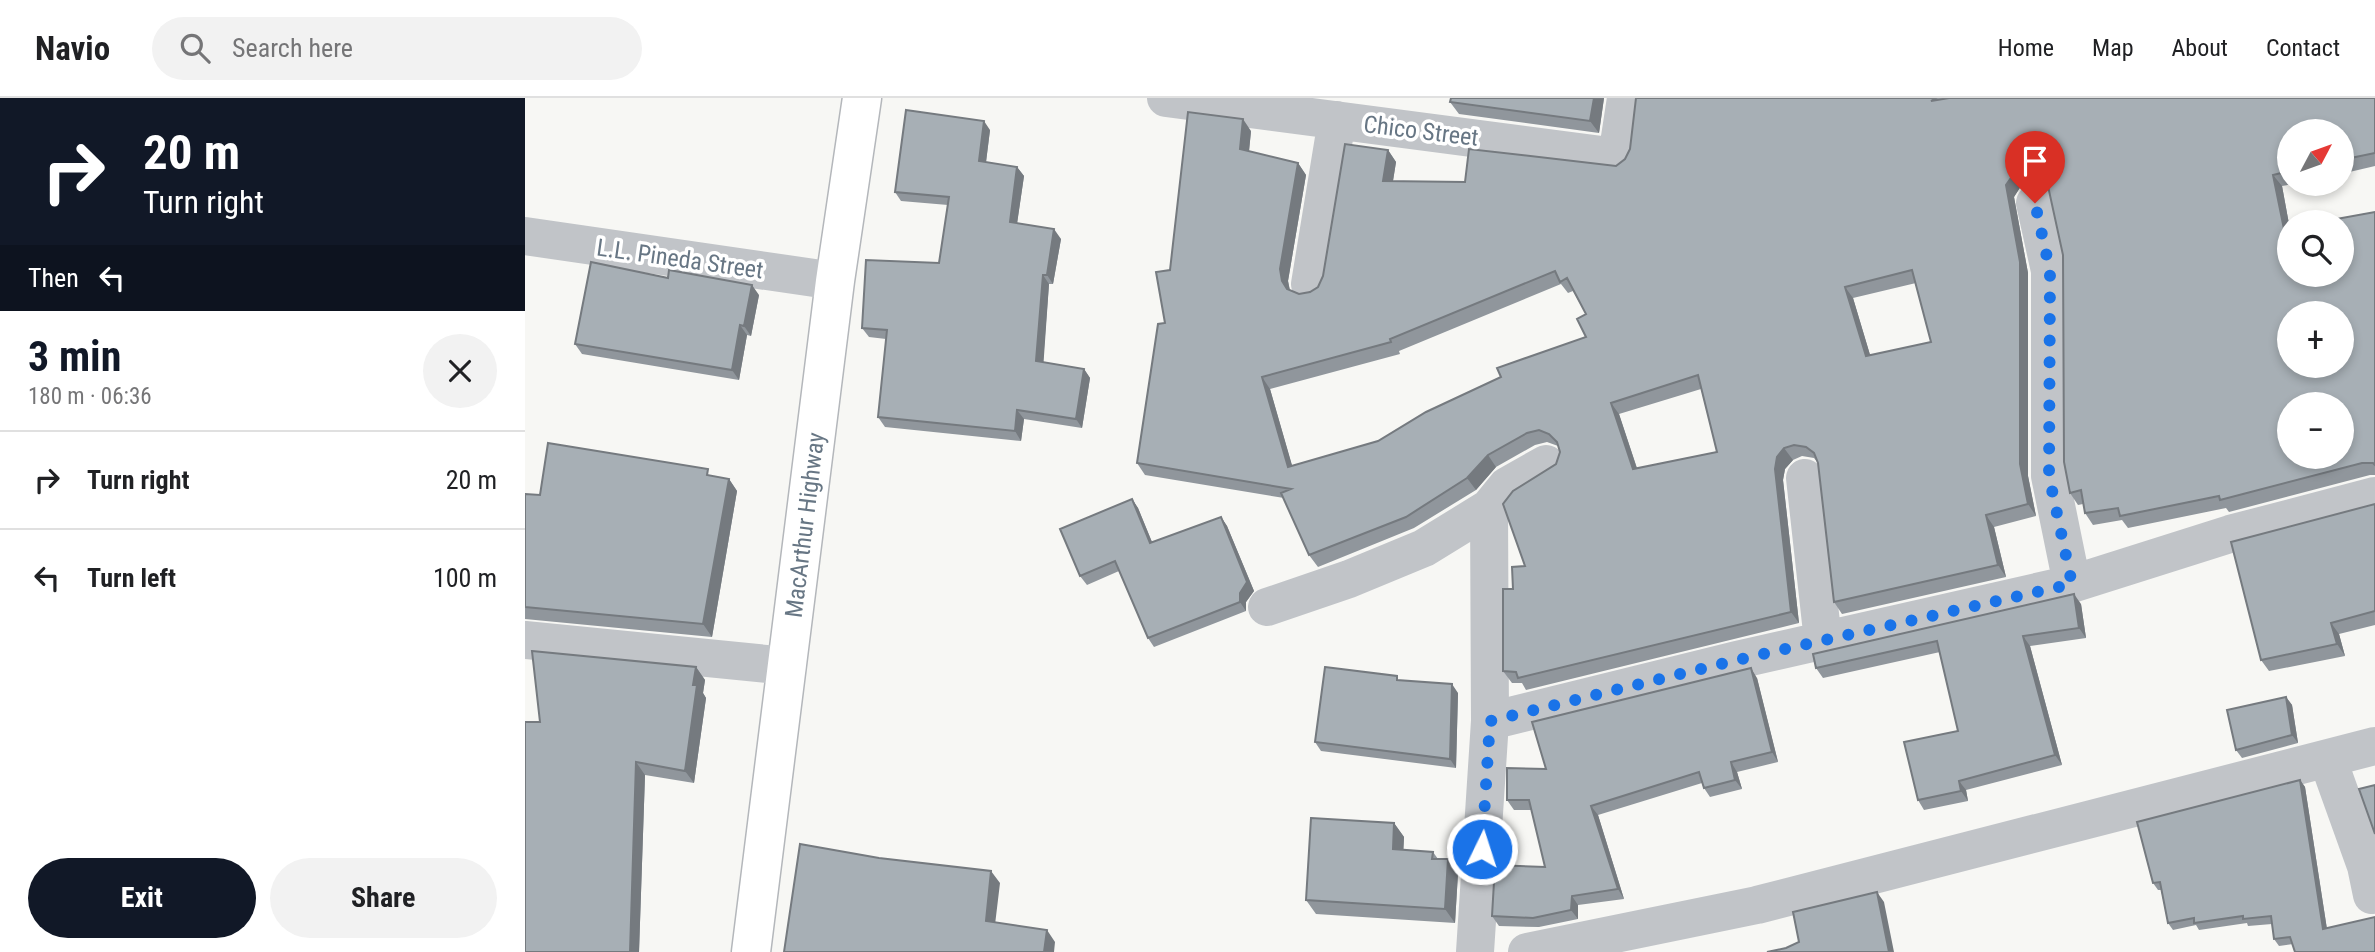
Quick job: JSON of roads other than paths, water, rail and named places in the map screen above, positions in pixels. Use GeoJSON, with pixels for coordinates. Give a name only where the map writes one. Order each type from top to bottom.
{"type":"FeatureCollection","features":[{"type":"Feature","properties":{"kind":"highway","name":"MacArthur Highway"},"geometry":{"type":"LineString","coordinates":[[751,952],[835,281],[862,98]]}},
{"type":"Feature","properties":{"kind":"street","name":"Chico Street"},"geometry":{"type":"LineString","coordinates":[[1165,98],[1618,157],[1626,98]]}},
{"type":"Feature","properties":{"kind":"street"},"geometry":{"type":"LineString","coordinates":[[1310,284],[1337,120]]}},
{"type":"Feature","properties":{"kind":"street"},"geometry":{"type":"LineString","coordinates":[[2035,203],[2050,271],[2049,476],[2072,584]]}},
{"type":"Feature","properties":{"kind":"street","name":"L.L. Pineda Street"},"geometry":{"type":"LineString","coordinates":[[525,236],[835,281]]}},
{"type":"Feature","properties":{"kind":"street"},"geometry":{"type":"LineString","coordinates":[[1267,607],[1349,579],[1424,548],[1489,508],[1507,486],[1546,464]]}},
{"type":"Feature","properties":{"kind":"street"},"geometry":{"type":"LineString","coordinates":[[1805,478],[1823,641]]}},
{"type":"Feature","properties":{"kind":"street"},"geometry":{"type":"LineString","coordinates":[[1490,721],[2072,584],[2230,534],[2375,496]]}},
{"type":"Feature","properties":{"kind":"street"},"geometry":{"type":"LineString","coordinates":[[1475,952],[1490,721],[1489,508]]}},
{"type":"Feature","properties":{"kind":"street"},"geometry":{"type":"LineString","coordinates":[[525,640],[787,666]]}},
{"type":"Feature","properties":{"kind":"street"},"geometry":{"type":"LineString","coordinates":[[1527,952],[1757,905],[2375,746]]}},
{"type":"Feature","properties":{"kind":"street"},"geometry":{"type":"LineString","coordinates":[[2328,760],[2366,866],[2372,895]]}}]}
